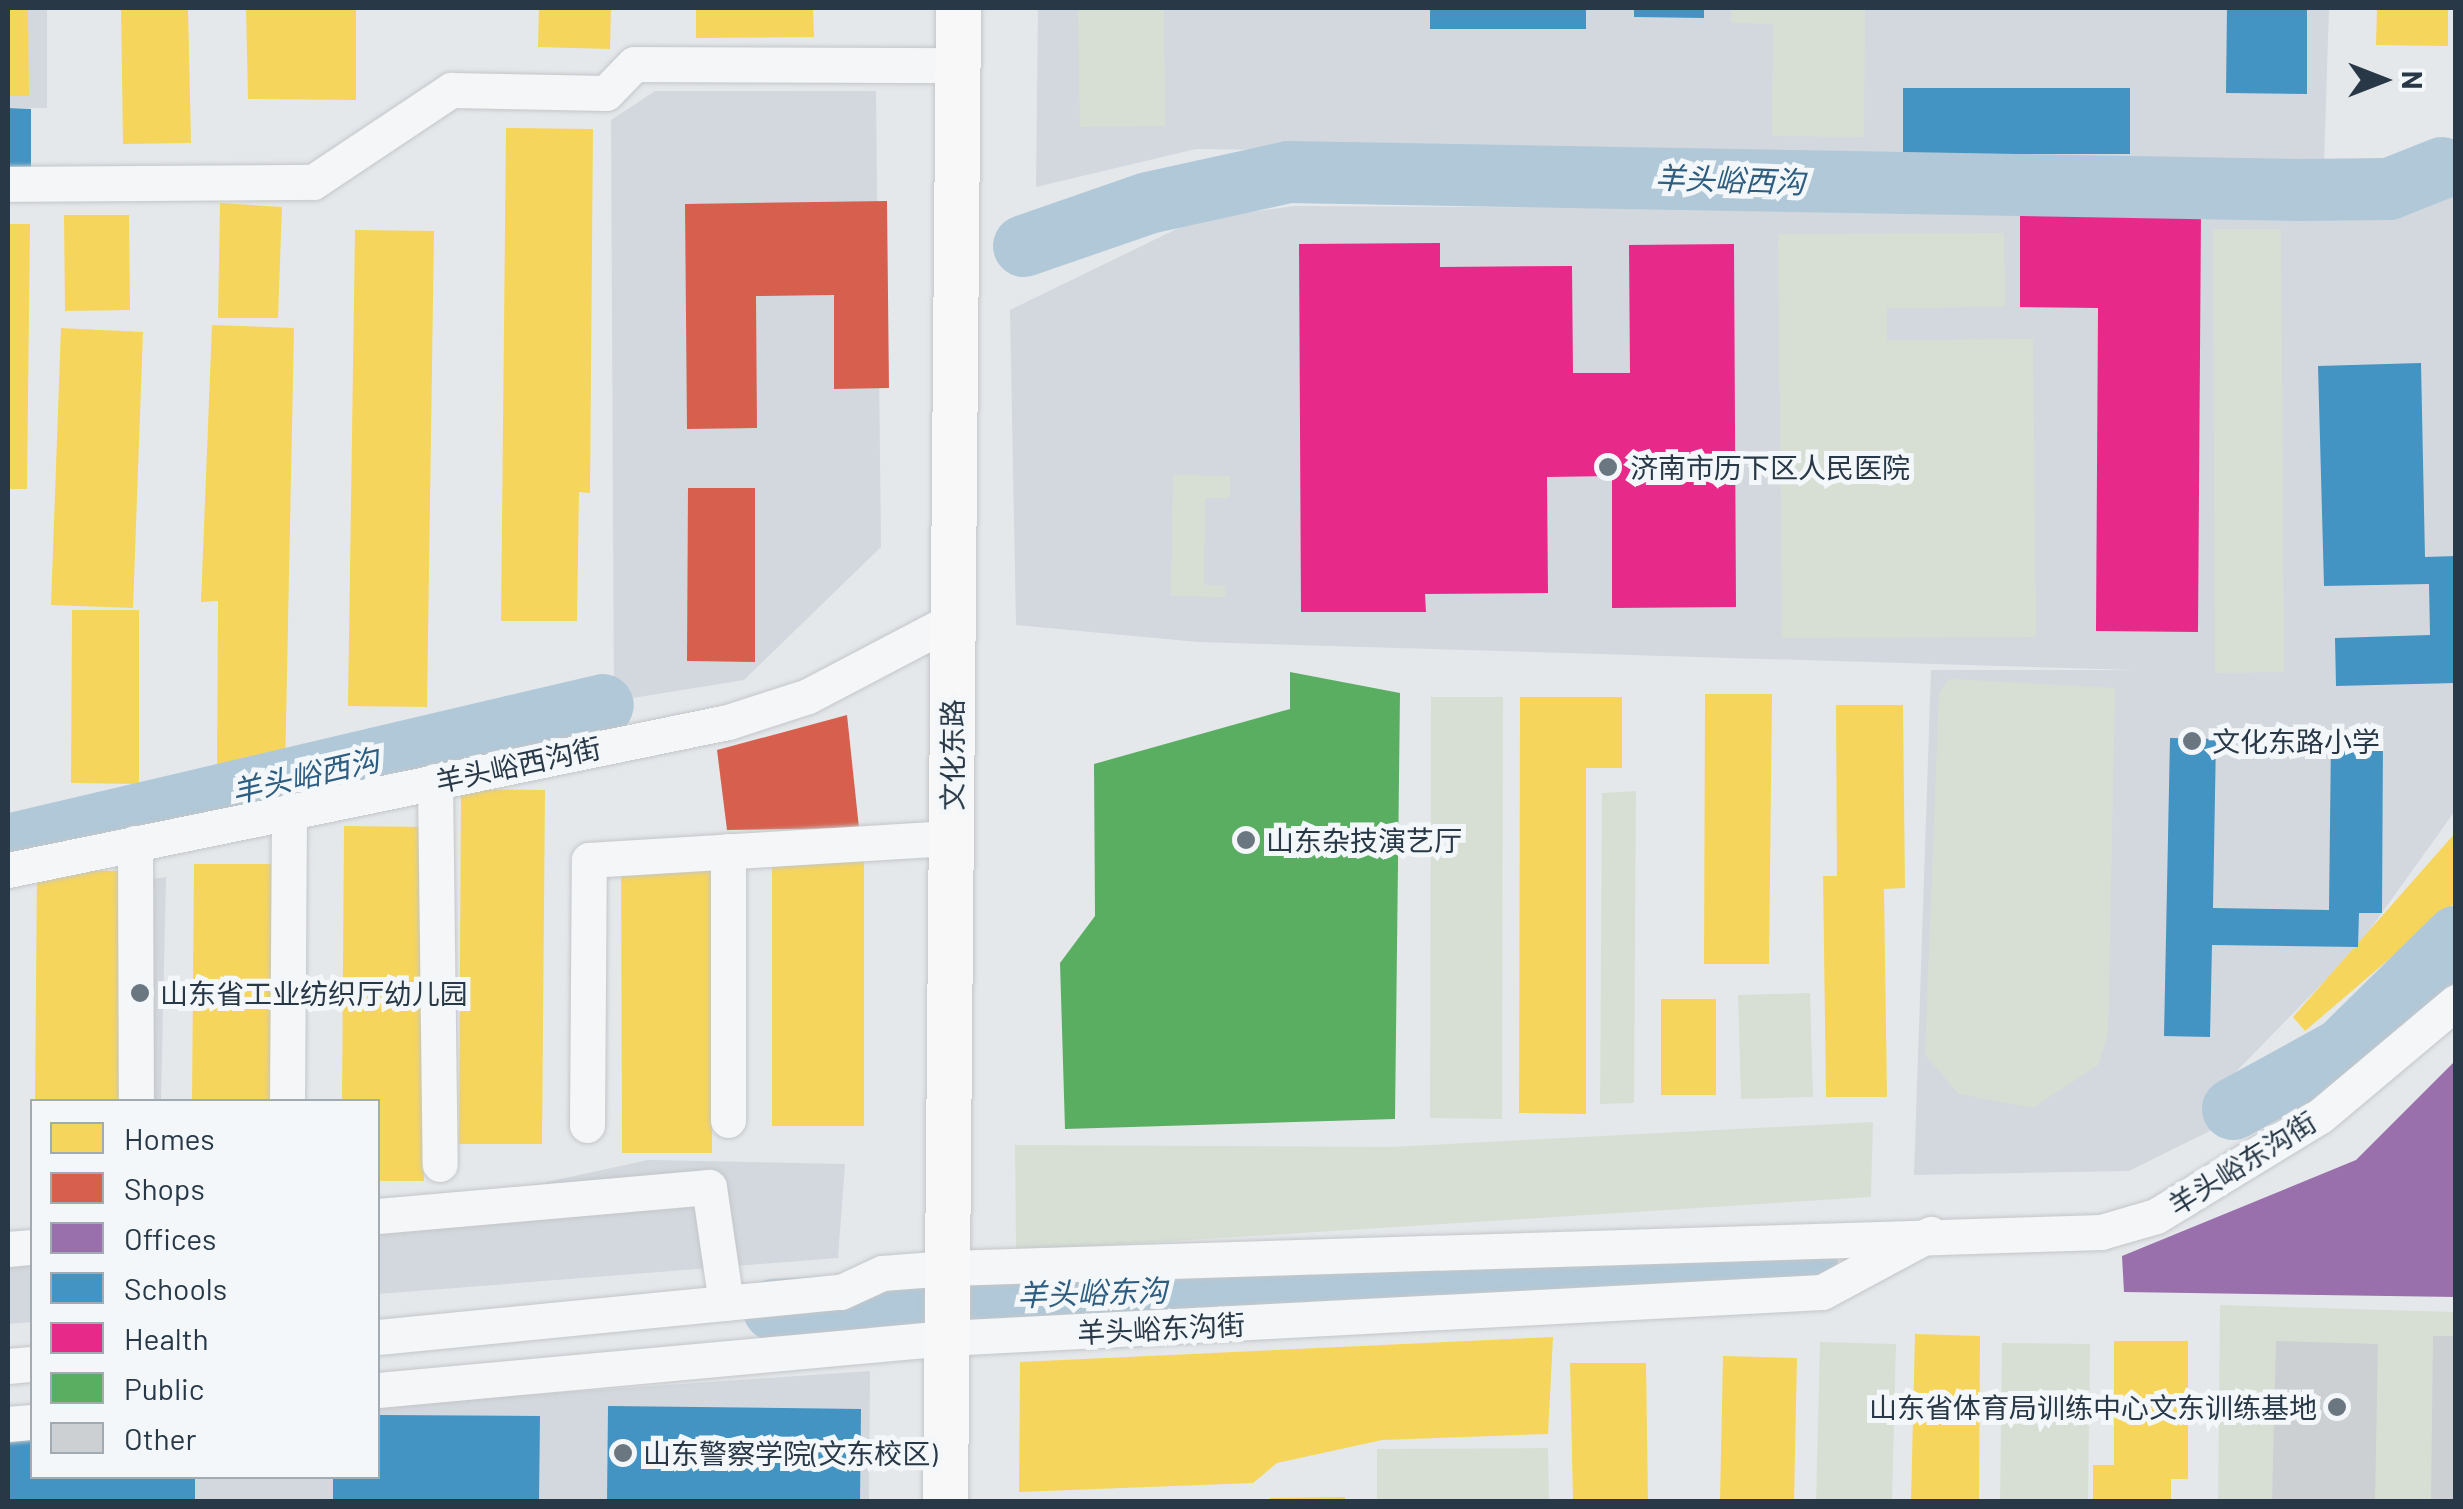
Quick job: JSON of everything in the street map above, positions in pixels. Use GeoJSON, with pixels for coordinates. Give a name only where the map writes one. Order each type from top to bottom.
{"type":"FeatureCollection","features":[{"type":"Feature","properties":{"kind":"main road","name":"文化东路"},"geometry":{"type":"LineString","coordinates":[[944,1502],[958,8]]}},
{"type":"Feature","properties":{"kind":"street"},"geometry":{"type":"LineString","coordinates":[[18,184],[314,182],[451,90],[606,92],[634,64],[958,65]]}},
{"type":"Feature","properties":{"kind":"street","name":"羊头峪西沟街"},"geometry":{"type":"LineString","coordinates":[[8,870],[728,722],[808,696],[954,620]]}},
{"type":"Feature","properties":{"kind":"street"},"geometry":{"type":"LineString","coordinates":[[435,781],[440,1164]]}},
{"type":"Feature","properties":{"kind":"street"},"geometry":{"type":"LineString","coordinates":[[287,1099],[290,811]]}},
{"type":"Feature","properties":{"kind":"street"},"geometry":{"type":"LineString","coordinates":[[588,1125],[588,860],[952,838]]}},
{"type":"Feature","properties":{"kind":"street"},"geometry":{"type":"LineString","coordinates":[[134,843],[136,1099]]}},
{"type":"Feature","properties":{"kind":"street"},"geometry":{"type":"LineString","coordinates":[[728,851],[728,1120]]}},
{"type":"Feature","properties":{"kind":"street","name":"羊头峪东沟街"},"geometry":{"type":"LineString","coordinates":[[380,1338],[726,1304],[948,1268],[1931,1234],[2101,1232],[2156,1216],[2320,1116],[2456,1002]]}},
{"type":"Feature","properties":{"kind":"street"},"geometry":{"type":"LineString","coordinates":[[380,1216],[710,1187],[726,1304]]}},
{"type":"Feature","properties":{"kind":"street","name":"羊头峪东沟街"},"geometry":{"type":"LineString","coordinates":[[380,1390],[947,1338],[1822,1292],[1931,1234]]}},
{"type":"Feature","properties":{"kind":"shaded area"},"geometry":{"type":"Polygon","coordinates":[[[8,8],[47,8],[47,108],[8,108],[8,8]]]}},
{"type":"Feature","properties":{"kind":"shaded area"},"geometry":{"type":"Polygon","coordinates":[[[1038,8],[2329,8],[2324,165],[1196,149],[1036,187],[1038,8]]]}},
{"type":"Feature","properties":{"kind":"shaded area"},"geometry":{"type":"Polygon","coordinates":[[[1078,8],[1164,8],[1165,126],[1080,127],[1078,8]]]}},
{"type":"Feature","properties":{"kind":"shaded area"},"geometry":{"type":"Polygon","coordinates":[[[1731,8],[1865,8],[1864,137],[1772,136],[1773,24],[1731,23],[1731,8]]]}},
{"type":"Feature","properties":{"kind":"shaded area"},"geometry":{"type":"Polygon","coordinates":[[[655,91],[876,91],[881,547],[744,680],[614,701],[611,120],[655,91]]]}},
{"type":"Feature","properties":{"kind":"shaded area","name":"济南市历下区人民医院"},"geometry":{"type":"Polygon","coordinates":[[[2455,195],[2455,811],[2356,949],[2223,1085],[2234,1119],[2129,1171],[1914,1175],[1931,670],[2133,670],[1198,642],[1016,625],[1010,310],[1195,220],[1294,206],[2204,211],[2455,195]]]}},
{"type":"Feature","properties":{"kind":"shaded area"},"geometry":{"type":"Polygon","coordinates":[[[2213,229],[2281,229],[2284,672],[2215,673],[2213,229]]]}},
{"type":"Feature","properties":{"kind":"shaded area"},"geometry":{"type":"Polygon","coordinates":[[[2004,233],[2005,307],[1887,308],[1887,340],[2033,339],[2036,637],[1782,638],[1778,234],[2004,233]]]}},
{"type":"Feature","properties":{"kind":"shaded area"},"geometry":{"type":"Polygon","coordinates":[[[1173,475],[1230,476],[1230,498],[1205,498],[1204,585],[1226,586],[1225,597],[1171,596],[1173,475]]]}},
{"type":"Feature","properties":{"kind":"shaded area"},"geometry":{"type":"Polygon","coordinates":[[[1949,679],[2115,688],[2108,1034],[2098,1065],[2033,1108],[1959,1094],[1925,1055],[1939,693],[1949,679]]]}},
{"type":"Feature","properties":{"kind":"shaded area"},"geometry":{"type":"Polygon","coordinates":[[[1431,697],[1503,697],[1502,1119],[1430,1118],[1431,697]]]}},
{"type":"Feature","properties":{"kind":"shaded area"},"geometry":{"type":"Polygon","coordinates":[[[1636,791],[1634,1103],[1600,1104],[1602,793],[1636,791]]]}},
{"type":"Feature","properties":{"kind":"shaded area","name":"山东省工业纺织厅幼儿园"},"geometry":{"type":"Polygon","coordinates":[[[166,877],[161,1099],[114,1099],[118,884],[166,877]]]}},
{"type":"Feature","properties":{"kind":"shaded area"},"geometry":{"type":"Polygon","coordinates":[[[1810,993],[1813,1097],[1741,1099],[1738,995],[1810,993]]]}},
{"type":"Feature","properties":{"kind":"shaded area"},"geometry":{"type":"Polygon","coordinates":[[[1873,1122],[1871,1197],[1016,1251],[1015,1145],[1390,1147],[1873,1122]]]}},
{"type":"Feature","properties":{"kind":"shaded area"},"geometry":{"type":"Polygon","coordinates":[[[648,1160],[845,1164],[838,1258],[380,1294],[380,1201],[538,1184],[648,1160]]]}},
{"type":"Feature","properties":{"kind":"shaded area"},"geometry":{"type":"Polygon","coordinates":[[[30,1237],[30,1322],[8,1324],[8,1239],[30,1237]]]}},
{"type":"Feature","properties":{"kind":"shaded area","name":"山东省体育局训练中心文东训练基地"},"geometry":{"type":"Polygon","coordinates":[[[2220,1305],[2455,1312],[2455,1501],[2218,1502],[2220,1305]]]}},
{"type":"Feature","properties":{"kind":"shaded area"},"geometry":{"type":"Polygon","coordinates":[[[1820,1342],[1896,1344],[1892,1501],[1816,1501],[1820,1342]]]}},
{"type":"Feature","properties":{"kind":"shaded area"},"geometry":{"type":"Polygon","coordinates":[[[2002,1343],[2090,1344],[2088,1501],[2000,1501],[2002,1343]]]}},
{"type":"Feature","properties":{"kind":"shaded area","name":"山东警察学院(文东校区)"},"geometry":{"type":"Polygon","coordinates":[[[870,1371],[869,1501],[8,1502],[8,1430],[30,1429],[30,1479],[380,1479],[380,1405],[870,1371]]]}},
{"type":"Feature","properties":{"kind":"shaded area"},"geometry":{"type":"Polygon","coordinates":[[[1548,1448],[1549,1501],[1377,1501],[1377,1449],[1548,1448]]]}},
{"type":"Feature","properties":{"kind":"building: Homes"},"geometry":{"type":"Polygon","coordinates":[[[8,8],[28,8],[29,96],[8,96],[8,8]]]}},
{"type":"Feature","properties":{"kind":"building: Homes"},"geometry":{"type":"Polygon","coordinates":[[[121,8],[188,8],[191,143],[123,144],[121,8]]]}},
{"type":"Feature","properties":{"kind":"building: Homes"},"geometry":{"type":"Polygon","coordinates":[[[246,8],[356,8],[356,100],[248,99],[246,8]]]}},
{"type":"Feature","properties":{"kind":"building: Homes"},"geometry":{"type":"Polygon","coordinates":[[[539,8],[611,8],[610,49],[538,47],[539,8]]]}},
{"type":"Feature","properties":{"kind":"building: Homes"},"geometry":{"type":"Polygon","coordinates":[[[696,8],[813,8],[814,37],[696,38],[696,8]]]}},
{"type":"Feature","properties":{"kind":"building: Homes"},"geometry":{"type":"Polygon","coordinates":[[[2377,8],[2448,8],[2448,46],[2376,45],[2377,8]]]}},
{"type":"Feature","properties":{"kind":"building: Homes"},"geometry":{"type":"Polygon","coordinates":[[[506,128],[593,129],[590,493],[579,492],[577,621],[501,621],[506,128]]]}},
{"type":"Feature","properties":{"kind":"building: Homes"},"geometry":{"type":"Polygon","coordinates":[[[220,203],[282,207],[278,318],[218,318],[220,203]]]}},
{"type":"Feature","properties":{"kind":"building: Homes"},"geometry":{"type":"Polygon","coordinates":[[[64,215],[129,215],[130,310],[65,311],[64,215]]]}},
{"type":"Feature","properties":{"kind":"building: Homes"},"geometry":{"type":"Polygon","coordinates":[[[8,224],[30,224],[27,489],[8,489],[8,224]]]}},
{"type":"Feature","properties":{"kind":"building: Homes"},"geometry":{"type":"Polygon","coordinates":[[[355,230],[434,231],[427,707],[348,706],[355,230]]]}},
{"type":"Feature","properties":{"kind":"building: Homes"},"geometry":{"type":"Polygon","coordinates":[[[212,325],[294,328],[285,773],[217,773],[218,601],[201,602],[212,325]]]}},
{"type":"Feature","properties":{"kind":"building: Homes"},"geometry":{"type":"Polygon","coordinates":[[[61,328],[143,332],[133,608],[51,605],[61,328]]]}},
{"type":"Feature","properties":{"kind":"building: Homes"},"geometry":{"type":"Polygon","coordinates":[[[72,610],[139,610],[139,784],[71,783],[72,610]]]}},
{"type":"Feature","properties":{"kind":"building: Homes"},"geometry":{"type":"Polygon","coordinates":[[[1705,694],[1772,694],[1769,964],[1704,964],[1705,694]]]}},
{"type":"Feature","properties":{"kind":"building: Homes"},"geometry":{"type":"Polygon","coordinates":[[[1520,697],[1622,697],[1622,768],[1586,768],[1586,1114],[1519,1113],[1520,697]]]}},
{"type":"Feature","properties":{"kind":"building: Homes"},"geometry":{"type":"Polygon","coordinates":[[[1836,705],[1903,705],[1905,888],[1884,889],[1887,1097],[1826,1097],[1823,876],[1837,876],[1836,705]]]}},
{"type":"Feature","properties":{"kind":"building: Homes"},"geometry":{"type":"Polygon","coordinates":[[[461,789],[545,790],[542,1144],[459,1144],[461,789]]]}},
{"type":"Feature","properties":{"kind":"building: Homes"},"geometry":{"type":"Polygon","coordinates":[[[344,826],[427,827],[424,1181],[380,1181],[380,1099],[342,1099],[344,826]]]}},
{"type":"Feature","properties":{"kind":"building: Homes"},"geometry":{"type":"Polygon","coordinates":[[[2456,832],[2456,902],[2305,1031],[2293,1017],[2456,832]]]}},
{"type":"Feature","properties":{"kind":"building: Homes"},"geometry":{"type":"Polygon","coordinates":[[[772,849],[864,849],[864,1126],[772,1126],[772,849]]]}},
{"type":"Feature","properties":{"kind":"building: Homes"},"geometry":{"type":"Polygon","coordinates":[[[621,855],[712,855],[712,1153],[622,1153],[621,855]]]}},
{"type":"Feature","properties":{"kind":"building: Homes"},"geometry":{"type":"Polygon","coordinates":[[[194,864],[277,864],[275,1099],[192,1099],[194,864]]]}},
{"type":"Feature","properties":{"kind":"building: Homes"},"geometry":{"type":"Polygon","coordinates":[[[37,870],[120,871],[119,1099],[35,1099],[37,870]]]}},
{"type":"Feature","properties":{"kind":"building: Homes"},"geometry":{"type":"Polygon","coordinates":[[[1661,999],[1716,999],[1716,1095],[1661,1095],[1661,999]]]}},
{"type":"Feature","properties":{"kind":"building: Homes"},"geometry":{"type":"Polygon","coordinates":[[[1915,1334],[1980,1336],[1979,1502],[1911,1502],[1915,1334]]]}},
{"type":"Feature","properties":{"kind":"building: Homes"},"geometry":{"type":"Polygon","coordinates":[[[1553,1337],[1548,1434],[1382,1440],[1277,1463],[1253,1483],[1019,1492],[1020,1362],[1553,1337]]]}},
{"type":"Feature","properties":{"kind":"building: Homes"},"geometry":{"type":"Polygon","coordinates":[[[2114,1341],[2188,1341],[2188,1479],[2171,1479],[2171,1502],[2093,1502],[2093,1465],[2114,1465],[2114,1341]]]}},
{"type":"Feature","properties":{"kind":"building: Homes"},"geometry":{"type":"Polygon","coordinates":[[[1723,1356],[1797,1358],[1794,1502],[1720,1502],[1723,1356]]]}},
{"type":"Feature","properties":{"kind":"building: Homes"},"geometry":{"type":"Polygon","coordinates":[[[1570,1363],[1646,1363],[1648,1502],[1573,1502],[1570,1363]]]}},
{"type":"Feature","properties":{"kind":"building: Homes"},"geometry":{"type":"Polygon","coordinates":[[[1345,1497],[1345,1502],[1270,1502],[1270,1498],[1345,1497]]]}},
{"type":"Feature","properties":{"kind":"building: Shops"},"geometry":{"type":"Polygon","coordinates":[[[887,201],[889,388],[834,389],[834,295],[756,296],[757,428],[687,429],[685,204],[887,201]]]}},
{"type":"Feature","properties":{"kind":"building: Shops"},"geometry":{"type":"Polygon","coordinates":[[[688,488],[755,488],[755,662],[687,661],[688,488]]]}},
{"type":"Feature","properties":{"kind":"building: Shops"},"geometry":{"type":"Polygon","coordinates":[[[847,715],[859,828],[727,830],[717,750],[847,715]]]}},
{"type":"Feature","properties":{"kind":"building: Offices"},"geometry":{"type":"Polygon","coordinates":[[[2456,1060],[2456,1297],[2124,1292],[2122,1256],[2356,1160],[2456,1060]]]}},
{"type":"Feature","properties":{"kind":"building: Schools"},"geometry":{"type":"Polygon","coordinates":[[[1430,8],[1586,8],[1586,29],[1430,29],[1430,8]]]}},
{"type":"Feature","properties":{"kind":"building: Schools"},"geometry":{"type":"Polygon","coordinates":[[[1634,8],[1704,8],[1704,18],[1634,17],[1634,8]]]}},
{"type":"Feature","properties":{"kind":"building: Schools"},"geometry":{"type":"Polygon","coordinates":[[[2227,8],[2307,8],[2307,94],[2226,93],[2227,8]]]}},
{"type":"Feature","properties":{"kind":"building: Schools"},"geometry":{"type":"Polygon","coordinates":[[[1903,88],[2130,88],[2130,154],[1903,154],[1903,88]]]}},
{"type":"Feature","properties":{"kind":"building: Schools"},"geometry":{"type":"Polygon","coordinates":[[[8,108],[31,109],[31,167],[8,167],[8,108]]]}},
{"type":"Feature","properties":{"kind":"building: Schools"},"geometry":{"type":"Polygon","coordinates":[[[2421,363],[2425,557],[2456,556],[2456,683],[2336,686],[2335,638],[2430,635],[2429,584],[2324,586],[2318,366],[2421,363]]]}},
{"type":"Feature","properties":{"kind":"building: Schools"},"geometry":{"type":"Polygon","coordinates":[[[2170,738],[2216,739],[2213,908],[2329,910],[2331,738],[2383,738],[2382,913],[2359,913],[2358,947],[2212,945],[2210,1037],[2164,1036],[2170,738]]]}},
{"type":"Feature","properties":{"kind":"building: Schools"},"geometry":{"type":"Polygon","coordinates":[[[608,1406],[861,1409],[860,1502],[607,1502],[608,1406]]]}},
{"type":"Feature","properties":{"kind":"building: Schools"},"geometry":{"type":"Polygon","coordinates":[[[380,1415],[540,1416],[539,1502],[333,1502],[333,1479],[380,1479],[380,1415]]]}},
{"type":"Feature","properties":{"kind":"building: Schools"},"geometry":{"type":"Polygon","coordinates":[[[8,1431],[30,1431],[30,1479],[195,1479],[195,1502],[8,1502],[8,1431]]]}},
{"type":"Feature","properties":{"kind":"building: Health"},"geometry":{"type":"Polygon","coordinates":[[[2020,213],[2201,214],[2198,632],[2096,631],[2098,308],[2020,307],[2020,213]]]}},
{"type":"Feature","properties":{"kind":"building: Health"},"geometry":{"type":"Polygon","coordinates":[[[1440,243],[1440,267],[1572,266],[1573,373],[1630,373],[1629,245],[1734,244],[1736,607],[1612,608],[1612,476],[1547,477],[1548,593],[1425,594],[1426,612],[1301,612],[1299,244],[1440,243]]]}},
{"type":"Feature","properties":{"kind":"building: Public","name":"山东杂技演艺厅"},"geometry":{"type":"Polygon","coordinates":[[[1290,672],[1400,693],[1395,1119],[1065,1129],[1060,963],[1095,916],[1094,764],[1290,709],[1290,672]]]}},
{"type":"Feature","properties":{"kind":"building: Other"},"geometry":{"type":"Polygon","coordinates":[[[2433,1336],[2456,1336],[2456,1502],[2431,1502],[2433,1336]]]}},
{"type":"Feature","properties":{"kind":"building: Other"},"geometry":{"type":"Polygon","coordinates":[[[2276,1341],[2378,1344],[2375,1502],[2272,1502],[2276,1341]]]}},
{"type":"Feature","properties":{"kind":"waterway","name":"羊头峪西沟"},"geometry":{"type":"LineString","coordinates":[[1024,246],[1148,203],[1289,172],[2298,190],[2389,189],[2442,168]]}},
{"type":"Feature","properties":{"kind":"waterway","name":"羊头峪西沟"},"geometry":{"type":"LineString","coordinates":[[8,845],[603,705]]}},
{"type":"Feature","properties":{"kind":"waterway","name":"羊头峪东沟"},"geometry":{"type":"LineString","coordinates":[[2233,1109],[2342,1049],[2456,937]]}},
{"type":"Feature","properties":{"kind":"waterway","name":"羊头峪东沟"},"geometry":{"type":"LineString","coordinates":[[774,1310],[1807,1261]]}},
{"type":"Feature","properties":{"kind":"place","name":"济南市历下区人民医院"},"geometry":{"type":"Point","coordinates":[1608,467]}},
{"type":"Feature","properties":{"kind":"place","name":"文化东路小学"},"geometry":{"type":"Point","coordinates":[2192,741]}},
{"type":"Feature","properties":{"kind":"place","name":"山东杂技演艺厅"},"geometry":{"type":"Point","coordinates":[1246,840]}},
{"type":"Feature","properties":{"kind":"place","name":"山东省工业纺织厅幼儿园"},"geometry":{"type":"Point","coordinates":[140,993]}},
{"type":"Feature","properties":{"kind":"place","name":"山东省体育局训练中心文东训练基地"},"geometry":{"type":"Point","coordinates":[2337,1407]}},
{"type":"Feature","properties":{"kind":"place","name":"山东警察学院(文东校区)"},"geometry":{"type":"Point","coordinates":[623,1453]}}]}
